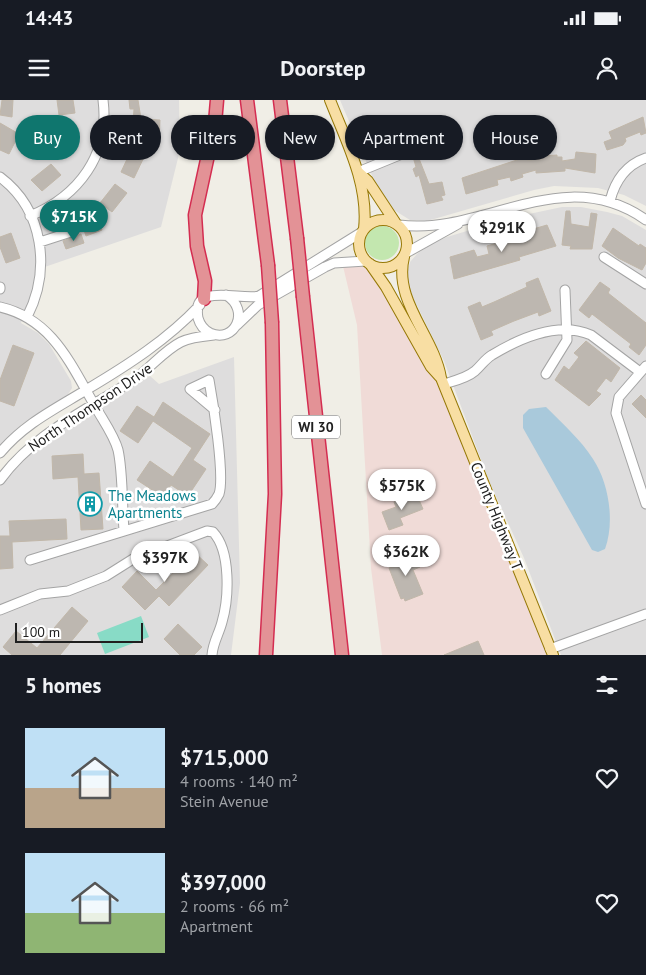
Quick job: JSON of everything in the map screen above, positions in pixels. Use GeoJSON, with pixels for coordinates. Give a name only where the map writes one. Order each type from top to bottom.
{"type":"FeatureCollection","features":[{"type":"Feature","properties":{"kind":"highway"},"geometry":{"type":"LineString","coordinates":[[202,302],[205,281],[197,246],[195,215],[215,123],[217,100]]}},
{"type":"Feature","properties":{"kind":"highway","name":"WI 30"},"geometry":{"type":"LineString","coordinates":[[247,100],[268,265],[272,323],[275,494],[266,655]]}},
{"type":"Feature","properties":{"kind":"highway","name":"WI 30"},"geometry":{"type":"LineString","coordinates":[[280,100],[297,238],[334,595],[342,655]]}},
{"type":"Feature","properties":{"kind":"highway"},"geometry":{"type":"LineString","coordinates":[[334,595],[334,655]]}},
{"type":"Feature","properties":{"kind":"main road"},"geometry":{"type":"LineString","coordinates":[[330,100],[358,172],[366,204],[359,248],[368,262],[382,268],[391,267],[405,255],[406,235],[368,181],[358,172]]}},
{"type":"Feature","properties":{"kind":"main road"},"geometry":{"type":"LineString","coordinates":[[363,231],[378,220],[397,223]]}},
{"type":"Feature","properties":{"kind":"main road","name":"County Highway T"},"geometry":{"type":"LineString","coordinates":[[405,255],[401,281],[406,296],[439,363],[442,381],[552,652]]}},
{"type":"Feature","properties":{"kind":"main road","name":"County Highway T"},"geometry":{"type":"LineString","coordinates":[[368,262],[386,287],[442,381]]}},
{"type":"Feature","properties":{"kind":"street"},"geometry":{"type":"LineString","coordinates":[[30,216],[48,209],[72,192],[91,168],[98,150],[104,124],[103,100]]}},
{"type":"Feature","properties":{"kind":"street"},"geometry":{"type":"LineString","coordinates":[[610,201],[614,188],[624,173],[633,164],[646,158]]}},
{"type":"Feature","properties":{"kind":"street"},"geometry":{"type":"LineString","coordinates":[[358,172],[387,160]]}},
{"type":"Feature","properties":{"kind":"street"},"geometry":{"type":"LineString","coordinates":[[0,177],[15,191],[30,216],[40,242],[41,278],[33,305],[27,317]]}},
{"type":"Feature","properties":{"kind":"street"},"geometry":{"type":"LineString","coordinates":[[397,223],[423,227],[465,220],[530,201],[573,198],[610,201],[632,210],[646,220]]}},
{"type":"Feature","properties":{"kind":"street"},"geometry":{"type":"LineString","coordinates":[[405,255],[465,220]]}},
{"type":"Feature","properties":{"kind":"street"},"geometry":{"type":"LineString","coordinates":[[40,242],[74,231]]}},
{"type":"Feature","properties":{"kind":"street"},"geometry":{"type":"LineString","coordinates":[[363,231],[259,296],[244,298],[214,294],[202,302],[198,317],[200,323],[203,328],[214,334],[227,333],[258,305],[325,266],[334,263],[368,262]]}},
{"type":"Feature","properties":{"kind":"street"},"geometry":{"type":"LineString","coordinates":[[604,257],[644,279]]}},
{"type":"Feature","properties":{"kind":"street"},"geometry":{"type":"LineString","coordinates":[[546,374],[567,340],[565,290]]}},
{"type":"Feature","properties":{"kind":"street"},"geometry":{"type":"LineString","coordinates":[[226,295],[237,304],[239,311],[236,325]]}},
{"type":"Feature","properties":{"kind":"street","name":"North Thompson Drive"},"geometry":{"type":"LineString","coordinates":[[0,453],[11,439],[34,420],[149,350],[181,325],[202,302]]}},
{"type":"Feature","properties":{"kind":"street"},"geometry":{"type":"LineString","coordinates":[[0,307],[17,311],[55,339],[86,390],[118,449],[124,530]]}},
{"type":"Feature","properties":{"kind":"street"},"geometry":{"type":"LineString","coordinates":[[442,381],[471,374],[494,354],[532,336],[568,330],[582,331],[591,335],[643,369],[619,397],[616,402],[616,413],[646,504]]}},
{"type":"Feature","properties":{"kind":"street","name":"North Thompson Drive"},"geometry":{"type":"LineString","coordinates":[[0,480],[24,452],[135,378],[182,342],[214,334]]}},
{"type":"Feature","properties":{"kind":"street"},"geometry":{"type":"LineString","coordinates":[[30,560],[212,504],[217,499],[219,493],[215,410]]}},
{"type":"Feature","properties":{"kind":"street"},"geometry":{"type":"LineString","coordinates":[[0,610],[40,594],[68,591],[106,576],[133,559],[207,531],[213,532],[223,547],[226,564],[223,621],[213,642],[212,655]]}},
{"type":"Feature","properties":{"kind":"street"},"geometry":{"type":"LineString","coordinates":[[552,652],[646,614]]}},
{"type":"Feature","properties":{"kind":"shaded area"},"geometry":{"type":"Polygon","coordinates":[[[0,100],[179,100],[179,115],[171,115],[171,160],[178,160],[161,227],[36,270],[32,291],[21,323],[38,333],[49,344],[71,381],[72,388],[67,396],[22,424],[0,446],[0,100]]]}},
{"type":"Feature","properties":{"kind":"shaded area"},"geometry":{"type":"Polygon","coordinates":[[[340,100],[646,100],[646,206],[624,195],[598,188],[554,186],[427,221],[410,220],[394,210],[374,180],[366,160],[463,160],[463,115],[346,115],[340,100]]]}},
{"type":"Feature","properties":{"kind":"shaded area"},"geometry":{"type":"Polygon","coordinates":[[[562,207],[581,207],[622,216],[646,230],[646,655],[561,655],[524,558],[489,481],[444,361],[408,287],[406,278],[410,262],[430,244],[510,218],[562,207]]]}},
{"type":"Feature","properties":{"kind":"shaded area"},"geometry":{"type":"Polygon","coordinates":[[[366,261],[431,367],[553,655],[382,655],[371,568],[357,325],[342,262],[366,261]]]}},
{"type":"Feature","properties":{"kind":"shaded area"},"geometry":{"type":"Polygon","coordinates":[[[234,357],[240,583],[231,655],[0,655],[0,486],[10,473],[29,453],[49,438],[150,376],[159,384],[234,357]]]}},
{"type":"Feature","properties":{"kind":"green space"},"geometry":{"type":"Polygon","coordinates":[[[382,226],[394,231],[399,243],[394,255],[382,260],[370,255],[365,243],[370,231],[382,226]]]}},
{"type":"Feature","properties":{"kind":"green space"},"geometry":{"type":"Polygon","coordinates":[[[141,616],[149,637],[105,654],[97,633],[141,616]]]}},
{"type":"Feature","properties":{"kind":"water"},"geometry":{"type":"Polygon","coordinates":[[[546,407],[583,445],[599,469],[603,479],[609,503],[610,527],[605,549],[598,552],[592,550],[523,428],[523,415],[529,409],[546,407]]]}},
{"type":"Feature","properties":{"kind":"building"},"geometry":{"type":"Polygon","coordinates":[[[2,100],[13,100],[12,117],[0,115],[2,100]]]}},
{"type":"Feature","properties":{"kind":"building"},"geometry":{"type":"Polygon","coordinates":[[[57,100],[73,100],[75,113],[59,115],[57,100]]]}},
{"type":"Feature","properties":{"kind":"building"},"geometry":{"type":"Polygon","coordinates":[[[129,100],[138,100],[140,115],[134,115],[134,109],[130,109],[129,100]]]}},
{"type":"Feature","properties":{"kind":"building"},"geometry":{"type":"Polygon","coordinates":[[[643,117],[646,133],[641,135],[640,132],[625,138],[626,141],[623,145],[607,150],[604,142],[612,139],[609,132],[643,117]]]}},
{"type":"Feature","properties":{"kind":"building"},"geometry":{"type":"Polygon","coordinates":[[[0,123],[15,132],[15,142],[9,154],[0,150],[0,123]]]}},
{"type":"Feature","properties":{"kind":"building"},"geometry":{"type":"Polygon","coordinates":[[[576,152],[596,154],[595,173],[565,168],[565,171],[536,173],[536,170],[522,174],[523,177],[511,181],[510,177],[497,180],[498,185],[466,194],[462,178],[517,160],[557,160],[557,157],[562,157],[562,161],[575,159],[576,152]]]}},
{"type":"Feature","properties":{"kind":"building"},"geometry":{"type":"Polygon","coordinates":[[[127,160],[143,160],[134,178],[121,172],[127,160]]]}},
{"type":"Feature","properties":{"kind":"building"},"geometry":{"type":"Polygon","coordinates":[[[414,160],[420,160],[429,184],[442,182],[445,195],[441,196],[443,200],[427,204],[419,175],[416,177],[413,169],[416,167],[414,160]]]}},
{"type":"Feature","properties":{"kind":"building"},"geometry":{"type":"Polygon","coordinates":[[[51,164],[61,175],[42,191],[31,180],[51,164]]]}},
{"type":"Feature","properties":{"kind":"building"},"geometry":{"type":"Polygon","coordinates":[[[115,184],[127,193],[112,212],[100,203],[115,184]]]}},
{"type":"Feature","properties":{"kind":"building"},"geometry":{"type":"Polygon","coordinates":[[[93,206],[102,230],[86,236],[78,212],[93,206]]]}},
{"type":"Feature","properties":{"kind":"building"},"geometry":{"type":"Polygon","coordinates":[[[566,211],[570,211],[571,224],[589,227],[591,213],[597,214],[592,249],[570,249],[571,246],[562,245],[566,211]]]}},
{"type":"Feature","properties":{"kind":"building"},"geometry":{"type":"Polygon","coordinates":[[[547,225],[556,246],[519,257],[520,260],[454,279],[450,257],[474,250],[477,257],[489,254],[487,246],[511,239],[513,243],[525,240],[523,232],[547,225]]]}},
{"type":"Feature","properties":{"kind":"building"},"geometry":{"type":"Polygon","coordinates":[[[613,228],[639,246],[640,244],[646,248],[646,263],[642,270],[618,258],[602,246],[613,228]]]}},
{"type":"Feature","properties":{"kind":"building"},"geometry":{"type":"Polygon","coordinates":[[[11,233],[20,258],[6,263],[0,247],[0,237],[11,233]]]}},
{"type":"Feature","properties":{"kind":"building"},"geometry":{"type":"Polygon","coordinates":[[[81,234],[84,243],[66,249],[63,241],[81,234]]]}},
{"type":"Feature","properties":{"kind":"building"},"geometry":{"type":"Polygon","coordinates":[[[538,278],[551,311],[539,316],[538,312],[514,321],[491,331],[493,335],[481,340],[468,307],[480,302],[482,307],[527,287],[526,283],[538,278]]]}},
{"type":"Feature","properties":{"kind":"building"},"geometry":{"type":"Polygon","coordinates":[[[600,282],[610,289],[608,293],[646,323],[646,345],[639,355],[629,347],[631,344],[592,314],[589,318],[579,310],[600,282]]]}},
{"type":"Feature","properties":{"kind":"building"},"geometry":{"type":"Polygon","coordinates":[[[586,341],[620,368],[611,382],[606,378],[596,391],[601,394],[589,406],[555,380],[564,366],[569,370],[579,357],[574,353],[586,341]]]}},
{"type":"Feature","properties":{"kind":"building"},"geometry":{"type":"Polygon","coordinates":[[[13,345],[34,353],[14,406],[0,401],[0,380],[13,345]]]}},
{"type":"Feature","properties":{"kind":"building"},"geometry":{"type":"Polygon","coordinates":[[[641,395],[646,400],[646,418],[632,404],[641,395]]]}},
{"type":"Feature","properties":{"kind":"building"},"geometry":{"type":"Polygon","coordinates":[[[163,402],[210,434],[193,460],[206,469],[188,496],[171,485],[163,497],[137,480],[150,461],[173,477],[192,448],[153,421],[138,443],[120,431],[137,406],[154,417],[163,402]]]}},
{"type":"Feature","properties":{"kind":"building","name":"The Meadows Apartments"},"geometry":{"type":"Polygon","coordinates":[[[83,454],[84,474],[99,473],[103,529],[81,530],[78,477],[53,479],[52,456],[83,454]]]}},
{"type":"Feature","properties":{"kind":"building"},"geometry":{"type":"Polygon","coordinates":[[[416,493],[423,509],[400,518],[403,525],[389,530],[382,512],[396,507],[394,502],[416,493]]]}},
{"type":"Feature","properties":{"kind":"building"},"geometry":{"type":"Polygon","coordinates":[[[66,519],[67,539],[12,542],[13,568],[0,569],[0,536],[10,536],[9,521],[66,519]]]}},
{"type":"Feature","properties":{"kind":"building"},"geometry":{"type":"Polygon","coordinates":[[[194,552],[208,565],[169,606],[159,596],[145,610],[122,587],[137,571],[156,590],[194,552]]]}},
{"type":"Feature","properties":{"kind":"building"},"geometry":{"type":"Polygon","coordinates":[[[407,553],[409,559],[415,556],[420,567],[413,570],[423,594],[405,601],[404,598],[401,599],[389,568],[393,567],[390,559],[407,553]]]}},
{"type":"Feature","properties":{"kind":"building"},"geometry":{"type":"Polygon","coordinates":[[[72,607],[88,621],[60,655],[12,655],[3,647],[16,631],[37,648],[72,607]]]}},
{"type":"Feature","properties":{"kind":"building"},"geometry":{"type":"Polygon","coordinates":[[[178,624],[202,647],[194,655],[180,655],[164,639],[178,624]]]}},
{"type":"Feature","properties":{"kind":"building"},"geometry":{"type":"Polygon","coordinates":[[[478,641],[484,655],[444,655],[478,641]]]}},
{"type":"Feature","properties":{"kind":"place","name":"The Meadows Apartments"},"geometry":{"type":"Point","coordinates":[90,504]}}]}
